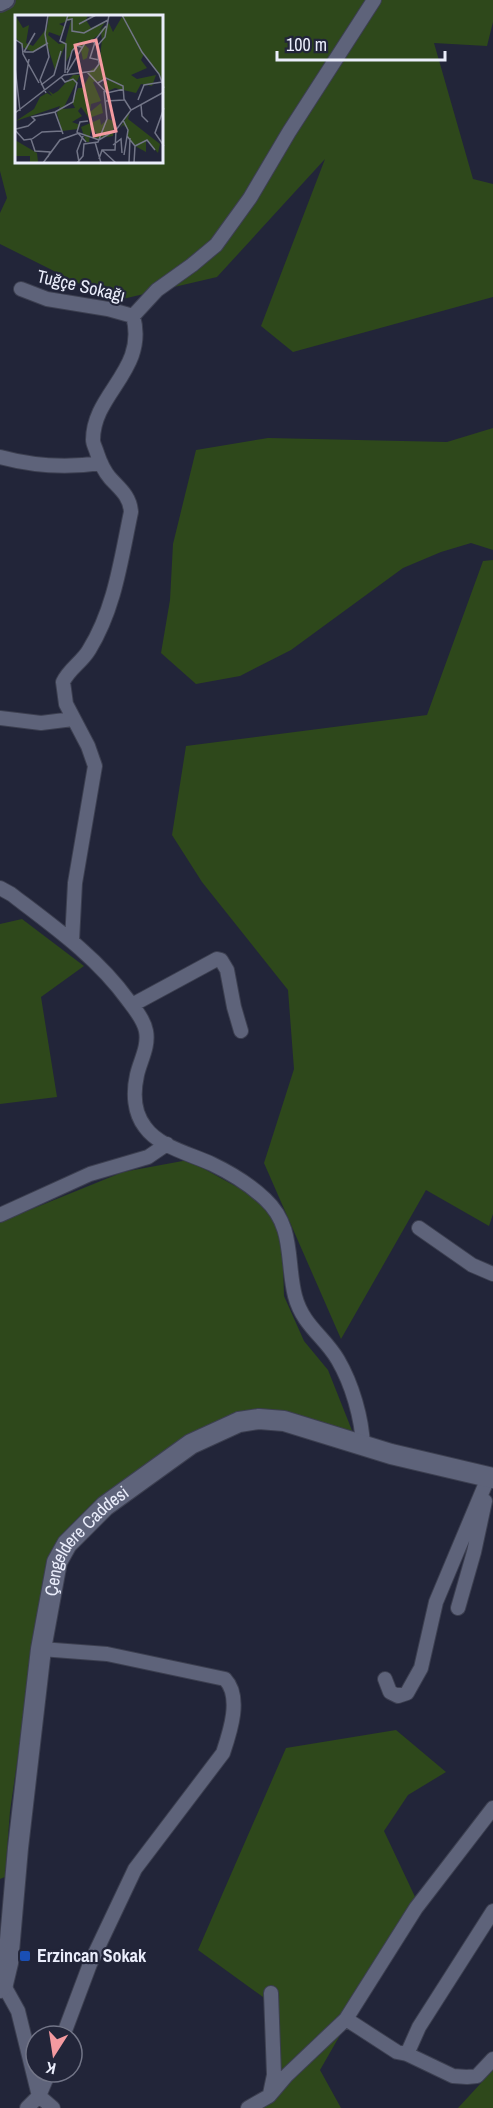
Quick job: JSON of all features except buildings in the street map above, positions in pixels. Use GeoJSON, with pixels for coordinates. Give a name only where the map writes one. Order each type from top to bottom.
{"type":"FeatureCollection","features":[{"type":"Feature","properties":{"kind":"main road","name":"Çengeldere Caddesi"},"geometry":{"type":"LineString","coordinates":[[2,1986],[8,1963],[18,1848],[41,1649],[57,1562],[67,1544],[105,1506],[191,1444],[239,1422],[259,1419],[284,1421],[363,1446],[491,1478]]}},
{"type":"Feature","properties":{"kind":"street"},"geometry":{"type":"LineString","coordinates":[[0,3],[6,0]]}},
{"type":"Feature","properties":{"kind":"street"},"geometry":{"type":"LineString","coordinates":[[72,941],[75,883],[95,766],[88,746],[66,704],[63,682],[88,652],[115,596],[131,512],[130,503],[124,493],[101,463],[93,441],[96,424],[114,387],[128,367],[136,341],[133,316],[156,290],[192,266],[216,246],[250,198],[295,122],[374,0]]}},
{"type":"Feature","properties":{"kind":"street","name":"Tuğçe Sokağı"},"geometry":{"type":"LineString","coordinates":[[21,290],[47,299],[108,309],[133,316]]}},
{"type":"Feature","properties":{"kind":"street"},"geometry":{"type":"LineString","coordinates":[[0,457],[19,462],[74,467],[101,463]]}},
{"type":"Feature","properties":{"kind":"street"},"geometry":{"type":"LineString","coordinates":[[0,718],[41,723],[73,718]]}},
{"type":"Feature","properties":{"kind":"street"},"geometry":{"type":"LineString","coordinates":[[0,888],[72,941],[114,980],[132,1005],[147,1032],[144,1054],[137,1075],[136,1109],[146,1130],[167,1144],[234,1175],[267,1201],[277,1214],[288,1240],[298,1306],[312,1330],[337,1359],[359,1419],[363,1446]]}},
{"type":"Feature","properties":{"kind":"street"},"geometry":{"type":"LineString","coordinates":[[132,1005],[217,959],[221,960],[228,970],[234,1007],[241,1031]]}},
{"type":"Feature","properties":{"kind":"street"},"geometry":{"type":"LineString","coordinates":[[0,1215],[90,1174],[148,1157],[167,1144]]}},
{"type":"Feature","properties":{"kind":"street"},"geometry":{"type":"LineString","coordinates":[[419,1228],[472,1264],[493,1274]]}},
{"type":"Feature","properties":{"kind":"street"},"geometry":{"type":"LineString","coordinates":[[458,1608],[481,1525],[491,1478]]}},
{"type":"Feature","properties":{"kind":"street"},"geometry":{"type":"LineString","coordinates":[[384,1679],[390,1692],[398,1696],[407,1693],[414,1684],[421,1668],[436,1602],[491,1478]]}},
{"type":"Feature","properties":{"kind":"street"},"geometry":{"type":"LineString","coordinates":[[41,1649],[107,1654],[225,1679],[231,1686],[234,1704],[230,1733],[223,1753],[135,1869],[90,1964],[68,2024]]}},
{"type":"Feature","properties":{"kind":"street"},"geometry":{"type":"LineString","coordinates":[[248,2108],[269,2096],[286,2076],[346,2019],[416,1908],[493,1808]]}},
{"type":"Feature","properties":{"kind":"street"},"geometry":{"type":"LineString","coordinates":[[407,2054],[419,2027],[493,1911]]}},
{"type":"Feature","properties":{"kind":"street"},"geometry":{"type":"LineString","coordinates":[[2,1986],[18,2011],[39,2096],[53,2108]]}},
{"type":"Feature","properties":{"kind":"street"},"geometry":{"type":"LineString","coordinates":[[269,2096],[273,2075],[271,1993]]}},
{"type":"Feature","properties":{"kind":"street"},"geometry":{"type":"LineString","coordinates":[[346,2019],[397,2052],[407,2054],[453,2076],[467,2078],[477,2076],[493,2059]]}},
{"type":"Feature","properties":{"kind":"street"},"geometry":{"type":"LineString","coordinates":[[27,2108],[39,2096],[44,2084]]}},
{"type":"Feature","properties":{"kind":"green space"},"geometry":{"type":"Polygon","coordinates":[[[0,0],[493,0],[493,22],[487,46],[434,43],[473,179],[493,184],[493,297],[293,352],[261,326],[325,159],[217,277],[114,301],[0,244],[0,213],[7,198],[0,171],[0,0]]]}},
{"type":"Feature","properties":{"kind":"green space"},"geometry":{"type":"Polygon","coordinates":[[[493,428],[493,550],[471,543],[441,552],[403,568],[291,650],[240,676],[196,684],[161,653],[170,600],[173,544],[196,450],[268,438],[447,442],[493,428]]]}},
{"type":"Feature","properties":{"kind":"green space"},"geometry":{"type":"Polygon","coordinates":[[[493,560],[493,1214],[489,1226],[426,1190],[341,1339],[264,1163],[294,1069],[288,990],[202,882],[172,835],[186,746],[427,715],[483,561],[493,560]]]}},
{"type":"Feature","properties":{"kind":"green space"},"geometry":{"type":"Polygon","coordinates":[[[22,919],[84,966],[41,997],[57,1097],[0,1104],[0,924],[22,919]]]}},
{"type":"Feature","properties":{"kind":"green space"},"geometry":{"type":"Polygon","coordinates":[[[188,1160],[264,1202],[282,1234],[284,1296],[304,1341],[328,1370],[353,1433],[240,1414],[63,1536],[34,1646],[10,1811],[5,1877],[0,1879],[0,1222],[123,1172],[188,1160]]]}},
{"type":"Feature","properties":{"kind":"green space"},"geometry":{"type":"Polygon","coordinates":[[[396,1730],[446,1772],[408,1795],[384,1831],[417,1901],[320,2070],[341,2108],[260,2108],[281,2065],[263,1997],[198,1950],[286,1748],[396,1730]]]}},
{"type":"Feature","properties":{"kind":"green space"},"geometry":{"type":"Polygon","coordinates":[[[493,2070],[493,2108],[458,2108],[493,2070]]]}},
{"type":"Feature","properties":{"kind":"place","name":"Erzincan Sokak"},"geometry":{"type":"Point","coordinates":[25,1956]}}]}
